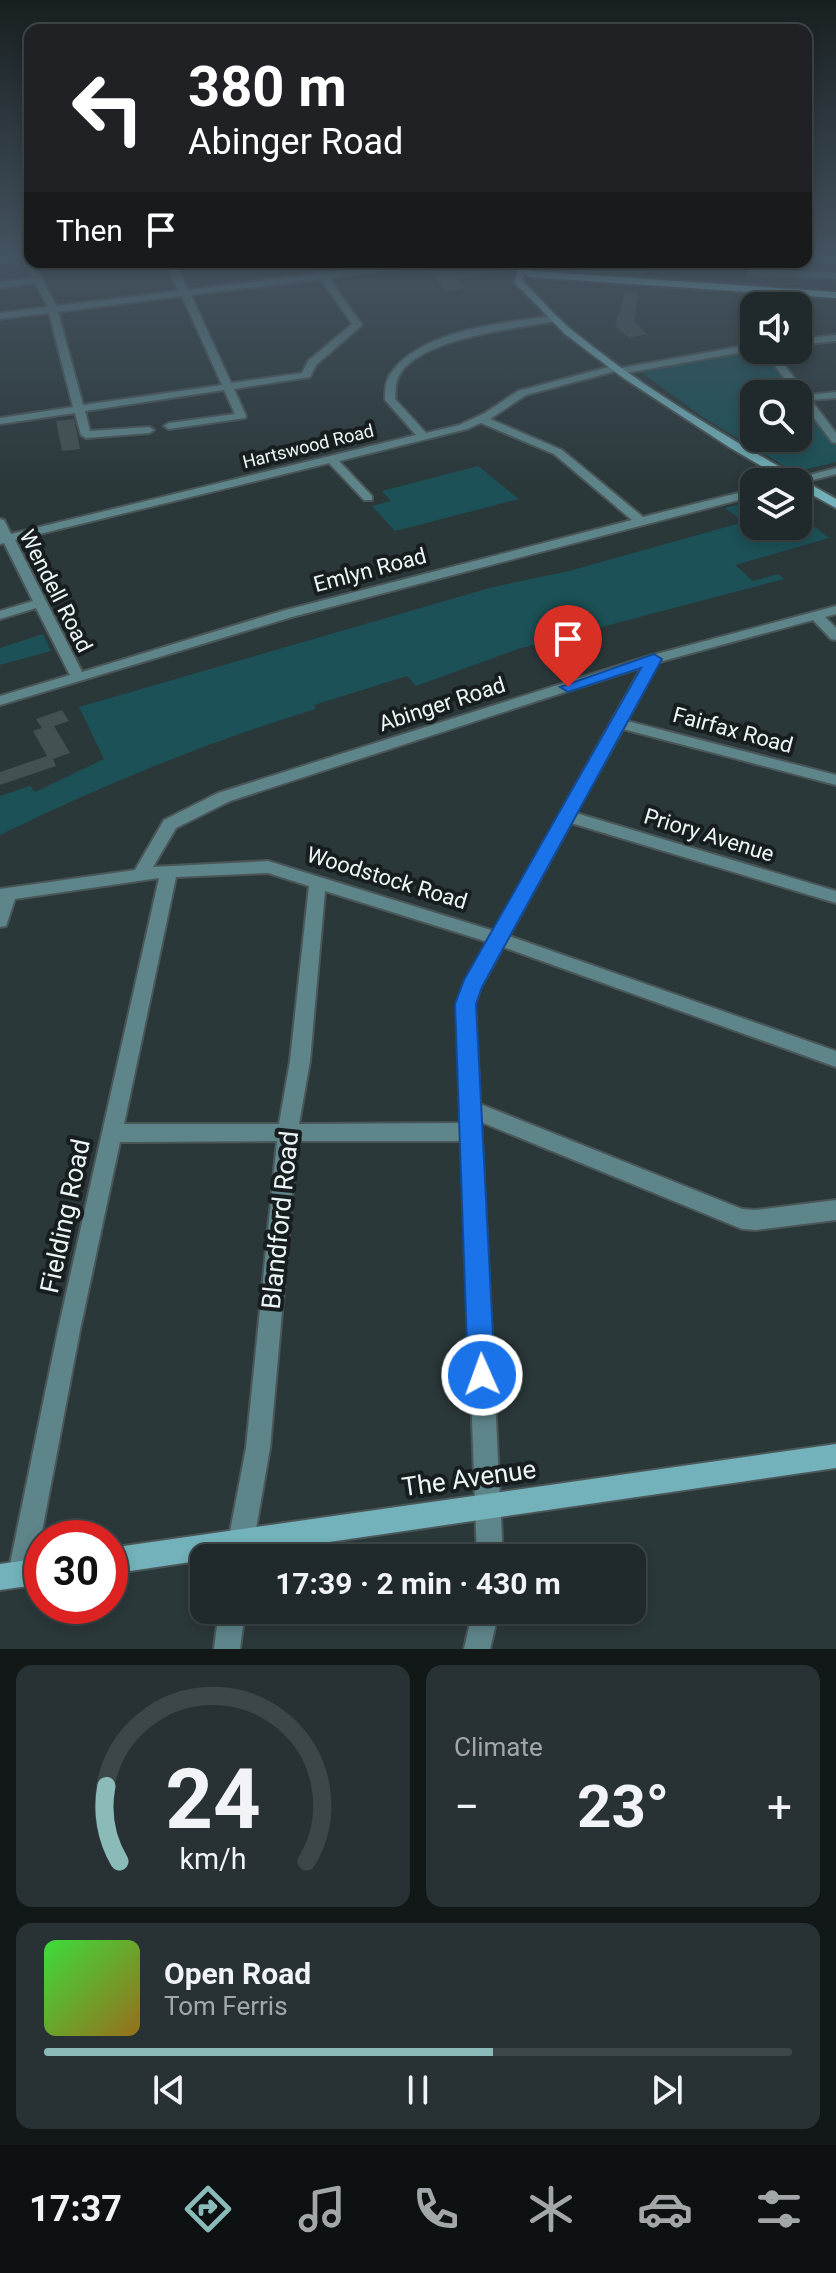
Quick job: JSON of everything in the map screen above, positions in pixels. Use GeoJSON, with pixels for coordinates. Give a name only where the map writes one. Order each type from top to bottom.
{"type":"FeatureCollection","features":[{"type":"Feature","properties":{"kind":"main road"},"geometry":{"type":"LineString","coordinates":[[572,333],[618,370],[772,468]]}},
{"type":"Feature","properties":{"kind":"main road"},"geometry":{"type":"LineString","coordinates":[[812,491],[836,504]]}},
{"type":"Feature","properties":{"kind":"main road","name":"The Avenue"},"geometry":{"type":"LineString","coordinates":[[272,1544],[487,1505],[836,1456]]}},
{"type":"Feature","properties":{"kind":"main road","name":"The Avenue"},"geometry":{"type":"LineString","coordinates":[[128,1559],[190,1554]]}},
{"type":"Feature","properties":{"kind":"street"},"geometry":{"type":"LineString","coordinates":[[60,333],[82,409],[86,435],[149,430]]}},
{"type":"Feature","properties":{"kind":"street"},"geometry":{"type":"LineString","coordinates":[[169,426],[241,416],[203,333]]}},
{"type":"Feature","properties":{"kind":"street"},"geometry":{"type":"LineString","coordinates":[[0,421],[306,375],[312,363],[350,333]]}},
{"type":"Feature","properties":{"kind":"street"},"geometry":{"type":"LineString","coordinates":[[424,437],[390,400],[390,381],[400,367],[427,350],[474,333]]}},
{"type":"Feature","properties":{"kind":"street"},"geometry":{"type":"LineString","coordinates":[[812,341],[836,338]]}},
{"type":"Feature","properties":{"kind":"street","name":"Hartswood Road"},"geometry":{"type":"LineString","coordinates":[[3,539],[424,437],[482,419],[522,393],[618,370],[740,349]]}},
{"type":"Feature","properties":{"kind":"street"},"geometry":{"type":"LineString","coordinates":[[812,397],[836,395]]}},
{"type":"Feature","properties":{"kind":"street"},"geometry":{"type":"LineString","coordinates":[[812,408],[836,440]]}},
{"type":"Feature","properties":{"kind":"street"},"geometry":{"type":"LineString","coordinates":[[482,419],[558,452],[640,521]]}},
{"type":"Feature","properties":{"kind":"street"},"geometry":{"type":"LineString","coordinates":[[331,459],[368,498]]}},
{"type":"Feature","properties":{"kind":"street"},"geometry":{"type":"LineString","coordinates":[[812,477],[836,471]]}},
{"type":"Feature","properties":{"kind":"street","name":"Emlyn Road"},"geometry":{"type":"LineString","coordinates":[[0,701],[287,614],[740,496]]}},
{"type":"Feature","properties":{"kind":"street","name":"Wendell Road"},"geometry":{"type":"LineString","coordinates":[[0,523],[3,539],[78,678]]}},
{"type":"Feature","properties":{"kind":"street"},"geometry":{"type":"LineString","coordinates":[[0,615],[39,603]]}},
{"type":"Feature","properties":{"kind":"street","name":"Abinger Road"},"geometry":{"type":"LineString","coordinates":[[140,875],[170,824],[224,797],[654,659],[836,610]]}},
{"type":"Feature","properties":{"kind":"street"},"geometry":{"type":"LineString","coordinates":[[815,615],[836,636]]}},
{"type":"Feature","properties":{"kind":"street"},"geometry":{"type":"LineString","coordinates":[[489,1544],[466,1004],[472,986],[654,659]]}},
{"type":"Feature","properties":{"kind":"street","name":"Fairfax Road"},"geometry":{"type":"LineString","coordinates":[[618,723],[836,780]]}},
{"type":"Feature","properties":{"kind":"street","name":"Priory Avenue"},"geometry":{"type":"LineString","coordinates":[[568,816],[836,897]]}},
{"type":"Feature","properties":{"kind":"street","name":"Woodstock Road"},"geometry":{"type":"LineString","coordinates":[[4,895],[169,871],[268,867],[499,939],[836,1059]]}},
{"type":"Feature","properties":{"kind":"street","name":"Fielding Road"},"geometry":{"type":"LineString","coordinates":[[21,1574],[169,871]]}},
{"type":"Feature","properties":{"kind":"street","name":"Blandford Road"},"geometry":{"type":"LineString","coordinates":[[240,1544],[258,1448],[288,1131],[300,1061],[318,881]]}},
{"type":"Feature","properties":{"kind":"street"},"geometry":{"type":"LineString","coordinates":[[0,921],[4,895]]}},
{"type":"Feature","properties":{"kind":"street"},"geometry":{"type":"LineString","coordinates":[[471,1109],[742,1219],[836,1210]]}},
{"type":"Feature","properties":{"kind":"street"},"geometry":{"type":"LineString","coordinates":[[112,1133],[471,1132]]}},
{"type":"Feature","properties":{"kind":"street"},"geometry":{"type":"LineString","coordinates":[[227,1649],[230,1624]]}},
{"type":"Feature","properties":{"kind":"street"},"geometry":{"type":"LineString","coordinates":[[477,1649],[476,1637],[481,1624]]}},
{"type":"Feature","properties":{"kind":"shaded area"},"geometry":{"type":"Polygon","coordinates":[[[740,352],[740,364],[774,364],[786,380],[740,380],[740,440],[704,418],[638,370],[740,352]]]}},
{"type":"Feature","properties":{"kind":"shaded area"},"geometry":{"type":"Polygon","coordinates":[[[812,414],[836,446],[836,462],[811,468],[787,468],[761,452],[812,452],[812,414]]]}},
{"type":"Feature","properties":{"kind":"shaded area"},"geometry":{"type":"Polygon","coordinates":[[[478,466],[519,499],[395,531],[372,506],[391,501],[382,491],[478,466]]]}},
{"type":"Feature","properties":{"kind":"shaded area"},"geometry":{"type":"Polygon","coordinates":[[[740,504],[740,519],[725,508],[740,504]]]}},
{"type":"Feature","properties":{"kind":"shaded area"},"geometry":{"type":"Polygon","coordinates":[[[740,523],[740,540],[812,540],[812,525],[829,538],[735,565],[753,581],[778,574],[784,579],[518,649],[416,686],[407,676],[314,705],[316,709],[155,766],[0,835],[0,796],[30,786],[35,792],[104,759],[79,707],[493,587],[569,571],[740,523]]]}},
{"type":"Feature","properties":{"kind":"shaded area"},"geometry":{"type":"Polygon","coordinates":[[[43,634],[51,651],[0,665],[0,648],[43,634]]]}},
{"type":"Feature","properties":{"kind":"building"},"geometry":{"type":"Polygon","coordinates":[[[623,333],[647,334],[629,338],[623,333]]]}},
{"type":"Feature","properties":{"kind":"building"},"geometry":{"type":"Polygon","coordinates":[[[74,419],[80,449],[62,451],[56,421],[74,419]]]}},
{"type":"Feature","properties":{"kind":"building"},"geometry":{"type":"Polygon","coordinates":[[[62,710],[69,721],[54,726],[70,753],[53,759],[56,766],[0,785],[0,772],[47,756],[33,731],[42,728],[36,719],[62,710]]]}},
{"type":"Feature","properties":{"kind":"route"},"geometry":{"type":"LineString","coordinates":[[482,1375],[466,1004],[472,986],[654,659],[568,687]]}}]}
